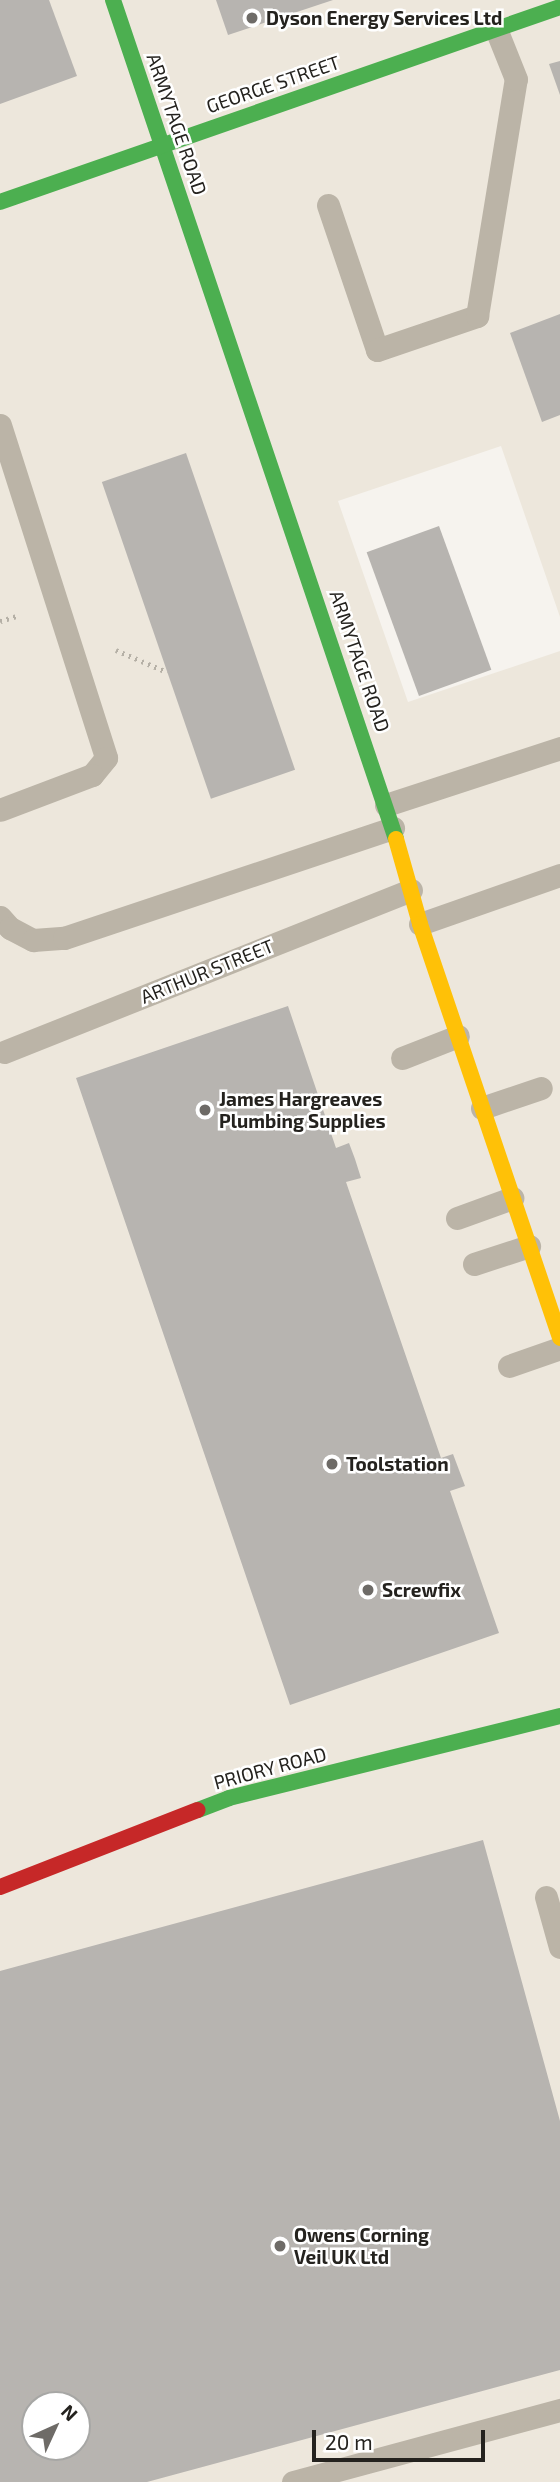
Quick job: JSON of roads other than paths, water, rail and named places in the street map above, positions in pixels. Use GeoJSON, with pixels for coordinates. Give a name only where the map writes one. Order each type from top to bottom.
{"type":"FeatureCollection","features":[{"type":"Feature","properties":{"kind":"street","name":"ARMYTAGE ROAD"},"geometry":{"type":"LineString","coordinates":[[113,0],[386,805],[420,924],[559,1335]]}},
{"type":"Feature","properties":{"kind":"street","name":"GEORGE STREET"},"geometry":{"type":"LineString","coordinates":[[0,202],[560,7]]}},
{"type":"Feature","properties":{"kind":"street","name":"PRIORY ROAD"},"geometry":{"type":"LineString","coordinates":[[0,1887],[229,1798],[560,1716]]}},
{"type":"Feature","properties":{"kind":"lane"},"geometry":{"type":"LineString","coordinates":[[328,205],[377,350],[477,316],[516,79],[496,29]]}},
{"type":"Feature","properties":{"kind":"lane"},"geometry":{"type":"LineString","coordinates":[[0,425],[106,758],[92,775],[0,810]]}},
{"type":"Feature","properties":{"kind":"lane"},"geometry":{"type":"LineString","coordinates":[[386,805],[560,748]]}},
{"type":"Feature","properties":{"kind":"lane"},"geometry":{"type":"LineString","coordinates":[[0,917],[10,929],[33,940],[64,937],[393,828]]}},
{"type":"Feature","properties":{"kind":"lane"},"geometry":{"type":"LineString","coordinates":[[420,924],[560,875]]}},
{"type":"Feature","properties":{"kind":"lane","name":"ARTHUR STREET"},"geometry":{"type":"LineString","coordinates":[[4,1052],[411,890]]}},
{"type":"Feature","properties":{"kind":"lane"},"geometry":{"type":"LineString","coordinates":[[402,1058],[458,1036]]}},
{"type":"Feature","properties":{"kind":"lane"},"geometry":{"type":"LineString","coordinates":[[482,1108],[541,1088]]}},
{"type":"Feature","properties":{"kind":"lane"},"geometry":{"type":"LineString","coordinates":[[457,1218],[512,1198]]}},
{"type":"Feature","properties":{"kind":"lane"},"geometry":{"type":"LineString","coordinates":[[474,1264],[528,1246]]}},
{"type":"Feature","properties":{"kind":"lane"},"geometry":{"type":"LineString","coordinates":[[509,1366],[559,1335]]}},
{"type":"Feature","properties":{"kind":"lane"},"geometry":{"type":"LineString","coordinates":[[546,1897],[560,1947]]}},
{"type":"Feature","properties":{"kind":"lane"},"geometry":{"type":"LineString","coordinates":[[293,2482],[560,2410]]}},
{"type":"Feature","properties":{"kind":"place","name":"Dyson Energy Services Ltd"},"geometry":{"type":"Point","coordinates":[252,18]}},
{"type":"Feature","properties":{"kind":"place","name":"James Hargreaves Plumbing Supplies"},"geometry":{"type":"Point","coordinates":[205,1110]}},
{"type":"Feature","properties":{"kind":"place","name":"Toolstation"},"geometry":{"type":"Point","coordinates":[332,1464]}},
{"type":"Feature","properties":{"kind":"place","name":"Screwfix"},"geometry":{"type":"Point","coordinates":[368,1590]}},
{"type":"Feature","properties":{"kind":"place","name":"Owens Corning Veil UK Ltd"},"geometry":{"type":"Point","coordinates":[280,2246]}}]}
